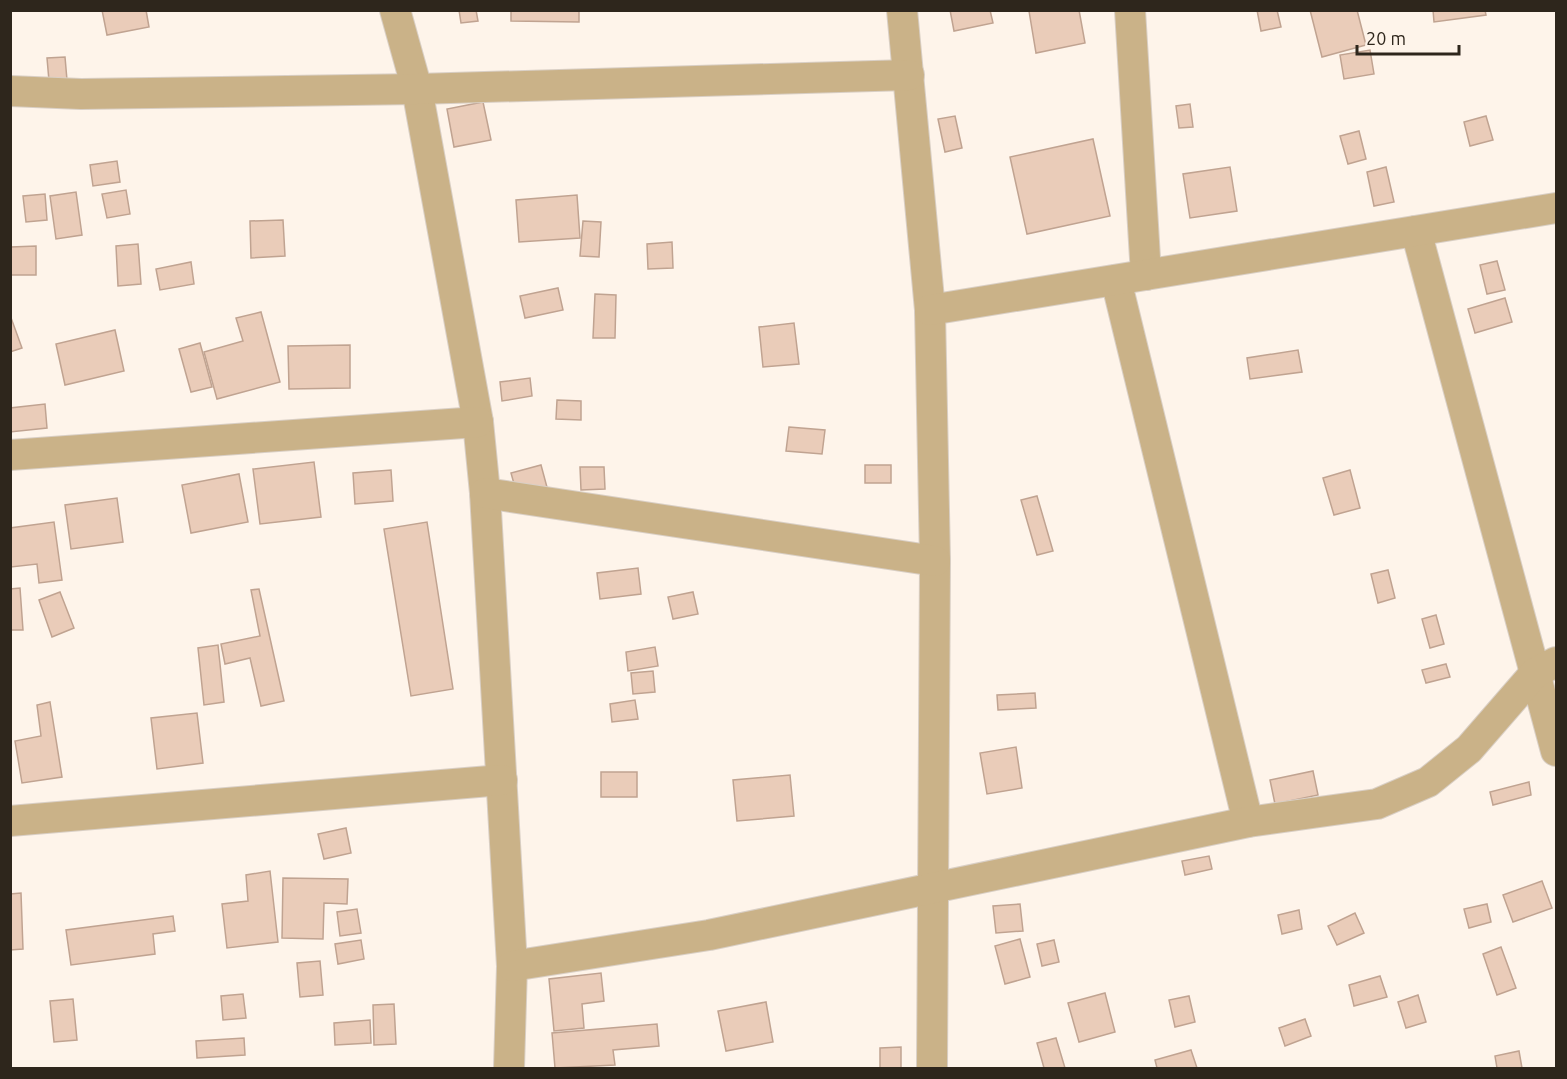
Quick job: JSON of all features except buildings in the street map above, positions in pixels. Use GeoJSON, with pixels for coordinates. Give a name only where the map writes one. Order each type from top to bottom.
{"type":"FeatureCollection","features":[{"type":"Feature","properties":{"kind":"street"},"geometry":{"type":"LineString","coordinates":[[394,10],[417,89],[478,422],[485,493],[512,966],[509,1068]]}},
{"type":"Feature","properties":{"kind":"street"},"geometry":{"type":"LineString","coordinates":[[902,10],[930,310],[935,561],[932,1068]]}},
{"type":"Feature","properties":{"kind":"street"},"geometry":{"type":"LineString","coordinates":[[1130,10],[1146,275]]}},
{"type":"Feature","properties":{"kind":"street"},"geometry":{"type":"LineString","coordinates":[[10,92],[81,94],[417,89],[909,75]]}},
{"type":"Feature","properties":{"kind":"street"},"geometry":{"type":"LineString","coordinates":[[930,310],[1557,208]]}},
{"type":"Feature","properties":{"kind":"street"},"geometry":{"type":"LineString","coordinates":[[1416,231],[1546,667],[1557,751]]}},
{"type":"Feature","properties":{"kind":"street"},"geometry":{"type":"LineString","coordinates":[[1116,280],[1248,822]]}},
{"type":"Feature","properties":{"kind":"street"},"geometry":{"type":"LineString","coordinates":[[10,455],[478,422]]}},
{"type":"Feature","properties":{"kind":"street"},"geometry":{"type":"LineString","coordinates":[[485,493],[935,561]]}},
{"type":"Feature","properties":{"kind":"street"},"geometry":{"type":"LineString","coordinates":[[512,966],[709,935],[1248,822],[1377,804],[1428,782],[1469,749],[1546,667]]}},
{"type":"Feature","properties":{"kind":"street"},"geometry":{"type":"LineString","coordinates":[[10,821],[502,780]]}}]}
